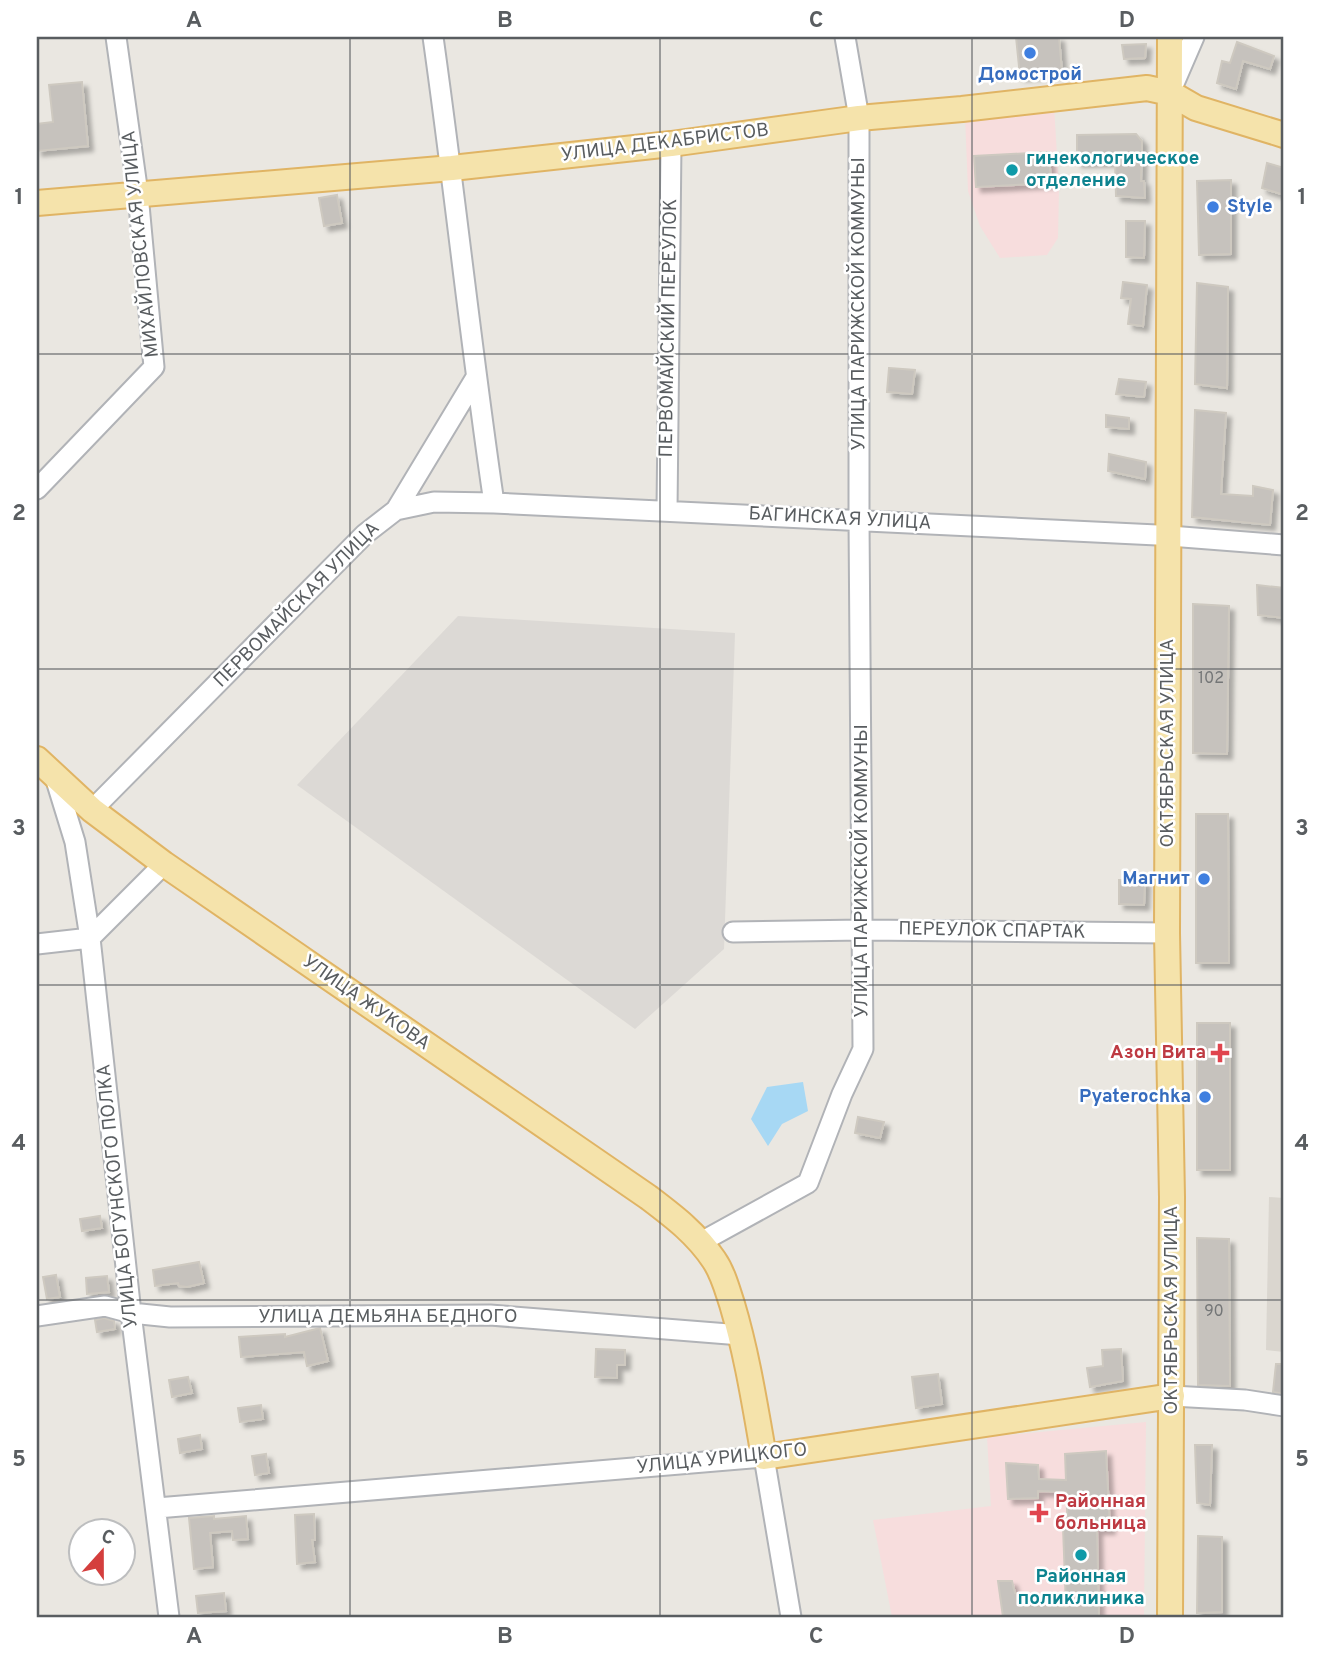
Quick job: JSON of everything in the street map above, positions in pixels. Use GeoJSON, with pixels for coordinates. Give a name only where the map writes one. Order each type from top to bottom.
{"type":"FeatureCollection","features":[{"type":"Feature","properties":{"kind":"main road","name":"ОКТЯБРЬСКАЯ УЛИЦА"},"geometry":{"type":"LineString","coordinates":[[1170,37],[1167,933],[1172,1197],[1170,1617]]}},
{"type":"Feature","properties":{"kind":"main road","name":"УЛИЦА ДЕКАБРИСТОВ"},"geometry":{"type":"LineString","coordinates":[[37,203],[452,168],[671,144],[859,118],[1147,88],[1170,93],[1196,108],[1284,135]]}},
{"type":"Feature","properties":{"kind":"main road","name":"УЛИЦА ЖУКОВА"},"geometry":{"type":"LineString","coordinates":[[37,759],[92,810],[164,864],[637,1189],[682,1223],[701,1242]]}},
{"type":"Feature","properties":{"kind":"main road"},"geometry":{"type":"LineString","coordinates":[[701,1242],[716,1262],[741,1335],[764,1457]]}},
{"type":"Feature","properties":{"kind":"main road","name":"УЛИЦА УРИЦКОГО"},"geometry":{"type":"LineString","coordinates":[[764,1457],[1172,1396]]}},
{"type":"Feature","properties":{"kind":"street","name":"МИХАЙЛОВСКАЯ УЛИЦА"},"geometry":{"type":"LineString","coordinates":[[37,489],[154,367],[138,194],[116,37]]}},
{"type":"Feature","properties":{"kind":"street"},"geometry":{"type":"LineString","coordinates":[[433,37],[452,168],[475,379],[495,503]]}},
{"type":"Feature","properties":{"kind":"street","name":"УЛИЦА ПАРИЖСКОЙ КОММУНЫ"},"geometry":{"type":"LineString","coordinates":[[701,1242],[808,1183],[842,1094],[863,1049],[859,118],[845,37]]}},
{"type":"Feature","properties":{"kind":"street"},"geometry":{"type":"LineString","coordinates":[[1170,93],[1194,37]]}},
{"type":"Feature","properties":{"kind":"street","name":"ПЕРВОМАЙСКИЙ ПЕРЕУЛОК"},"geometry":{"type":"LineString","coordinates":[[667,511],[671,144]]}},
{"type":"Feature","properties":{"kind":"street","name":"ПЕРВОМАЙСКАЯ УЛИЦА"},"geometry":{"type":"LineString","coordinates":[[92,810],[365,534],[396,510],[475,379]]}},
{"type":"Feature","properties":{"kind":"street","name":"БАГИНСКАЯ УЛИЦА"},"geometry":{"type":"LineString","coordinates":[[396,510],[434,502],[495,503],[1169,536],[1284,545]]}},
{"type":"Feature","properties":{"kind":"street","name":"УЛИЦА БОГУНСКОГО ПОЛКА"},"geometry":{"type":"LineString","coordinates":[[55,777],[75,842],[90,938],[131,1313],[169,1617]]}},
{"type":"Feature","properties":{"kind":"street"},"geometry":{"type":"LineString","coordinates":[[37,944],[90,938],[164,864]]}},
{"type":"Feature","properties":{"kind":"street","name":"ПЕРЕУЛОК СПАРТАК"},"geometry":{"type":"LineString","coordinates":[[733,932],[863,930],[1167,933]]}},
{"type":"Feature","properties":{"kind":"street","name":"УЛИЦА ДЕМЬЯНА БЕДНОГО"},"geometry":{"type":"LineString","coordinates":[[37,1316],[104,1306],[131,1313],[170,1317],[490,1315],[741,1335]]}},
{"type":"Feature","properties":{"kind":"street","name":"УЛИЦА УРИЦКОГО"},"geometry":{"type":"LineString","coordinates":[[1172,1396],[1245,1400],[1284,1406]]}},
{"type":"Feature","properties":{"kind":"street"},"geometry":{"type":"LineString","coordinates":[[764,1457],[790,1617]]}},
{"type":"Feature","properties":{"kind":"street","name":"УЛИЦА УРИЦКОГО"},"geometry":{"type":"LineString","coordinates":[[157,1508],[764,1457]]}},
{"type":"Feature","properties":{"kind":"shaded area"},"geometry":{"type":"Polygon","coordinates":[[[1054,105],[1059,189],[1058,238],[1047,255],[1000,258],[980,226],[968,191],[965,115],[1054,105]]]}},
{"type":"Feature","properties":{"kind":"shaded area"},"geometry":{"type":"Polygon","coordinates":[[[458,616],[735,633],[724,949],[635,1029],[297,785],[458,616]]]}},
{"type":"Feature","properties":{"kind":"shaded area"},"geometry":{"type":"Polygon","coordinates":[[[1269,1197],[1284,1198],[1284,1352],[1266,1350],[1269,1197]]]}},
{"type":"Feature","properties":{"kind":"shaded area","name":"Районная больница"},"geometry":{"type":"Polygon","coordinates":[[[1146,1422],[1144,1617],[892,1617],[873,1520],[991,1506],[987,1437],[1146,1422]]]}},
{"type":"Feature","properties":{"kind":"water"},"geometry":{"type":"Polygon","coordinates":[[[803,1082],[808,1111],[782,1124],[768,1146],[751,1119],[767,1087],[803,1082]]]}},
{"type":"Feature","properties":{"kind":"building"},"geometry":{"type":"Polygon","coordinates":[[[1016,37],[1059,37],[1062,72],[1020,76],[1016,37]]]}},
{"type":"Feature","properties":{"kind":"building"},"geometry":{"type":"Polygon","coordinates":[[[1237,42],[1274,56],[1270,69],[1243,61],[1236,89],[1217,83],[1222,61],[1230,63],[1237,42]]]}},
{"type":"Feature","properties":{"kind":"building"},"geometry":{"type":"Polygon","coordinates":[[[1146,44],[1145,58],[1124,59],[1122,45],[1146,44]]]}},
{"type":"Feature","properties":{"kind":"building"},"geometry":{"type":"Polygon","coordinates":[[[82,82],[88,146],[37,151],[37,124],[53,122],[49,85],[82,82]]]}},
{"type":"Feature","properties":{"kind":"building"},"geometry":{"type":"Polygon","coordinates":[[[1136,134],[1142,141],[1141,181],[1144,181],[1145,198],[1116,196],[1115,161],[1077,162],[1077,135],[1136,134]]]}},
{"type":"Feature","properties":{"kind":"building","name":"гинекологическое отделение"},"geometry":{"type":"Polygon","coordinates":[[[1049,152],[1051,183],[976,187],[974,156],[1049,152]]]}},
{"type":"Feature","properties":{"kind":"building"},"geometry":{"type":"Polygon","coordinates":[[[1267,163],[1284,168],[1284,195],[1262,188],[1267,163]]]}},
{"type":"Feature","properties":{"kind":"building"},"geometry":{"type":"Polygon","coordinates":[[[1231,180],[1231,254],[1199,255],[1197,181],[1231,180]]]}},
{"type":"Feature","properties":{"kind":"building"},"geometry":{"type":"Polygon","coordinates":[[[337,195],[342,223],[324,226],[319,198],[337,195]]]}},
{"type":"Feature","properties":{"kind":"building"},"geometry":{"type":"Polygon","coordinates":[[[1126,221],[1145,221],[1144,258],[1126,257],[1126,221]]]}},
{"type":"Feature","properties":{"kind":"building"},"geometry":{"type":"Polygon","coordinates":[[[1123,282],[1147,285],[1143,326],[1128,324],[1131,299],[1121,298],[1123,282]]]}},
{"type":"Feature","properties":{"kind":"building"},"geometry":{"type":"Polygon","coordinates":[[[1197,283],[1228,287],[1227,388],[1195,384],[1197,283]]]}},
{"type":"Feature","properties":{"kind":"building"},"geometry":{"type":"Polygon","coordinates":[[[889,368],[915,370],[912,394],[887,392],[889,368]]]}},
{"type":"Feature","properties":{"kind":"building"},"geometry":{"type":"Polygon","coordinates":[[[1119,379],[1146,382],[1144,397],[1116,394],[1119,379]]]}},
{"type":"Feature","properties":{"kind":"building"},"geometry":{"type":"Polygon","coordinates":[[[1195,410],[1226,413],[1221,494],[1253,496],[1253,486],[1273,490],[1270,525],[1192,517],[1195,410]]]}},
{"type":"Feature","properties":{"kind":"building"},"geometry":{"type":"Polygon","coordinates":[[[1106,415],[1129,418],[1129,429],[1106,427],[1106,415]]]}},
{"type":"Feature","properties":{"kind":"building"},"geometry":{"type":"Polygon","coordinates":[[[1109,454],[1146,462],[1145,479],[1108,471],[1109,454]]]}},
{"type":"Feature","properties":{"kind":"building"},"geometry":{"type":"Polygon","coordinates":[[[1257,585],[1284,588],[1284,618],[1258,615],[1257,585]]]}},
{"type":"Feature","properties":{"kind":"building"},"geometry":{"type":"Polygon","coordinates":[[[1193,604],[1229,606],[1227,754],[1193,753],[1193,604]]]}},
{"type":"Feature","properties":{"kind":"building"},"geometry":{"type":"Polygon","coordinates":[[[1196,814],[1228,814],[1229,963],[1196,963],[1196,814]]]}},
{"type":"Feature","properties":{"kind":"building"},"geometry":{"type":"Polygon","coordinates":[[[1119,880],[1145,881],[1144,905],[1119,904],[1119,880]]]}},
{"type":"Feature","properties":{"kind":"building"},"geometry":{"type":"Polygon","coordinates":[[[1197,1023],[1230,1023],[1230,1170],[1197,1170],[1197,1023]]]}},
{"type":"Feature","properties":{"kind":"building"},"geometry":{"type":"Polygon","coordinates":[[[858,1117],[884,1122],[880,1138],[855,1133],[858,1117]]]}},
{"type":"Feature","properties":{"kind":"building"},"geometry":{"type":"Polygon","coordinates":[[[100,1216],[102,1228],[82,1231],[80,1219],[100,1216]]]}},
{"type":"Feature","properties":{"kind":"building"},"geometry":{"type":"Polygon","coordinates":[[[1197,1238],[1229,1239],[1230,1386],[1198,1385],[1197,1238]]]}},
{"type":"Feature","properties":{"kind":"building"},"geometry":{"type":"Polygon","coordinates":[[[199,1262],[204,1283],[187,1287],[179,1286],[178,1283],[155,1286],[153,1270],[199,1262]]]}},
{"type":"Feature","properties":{"kind":"building"},"geometry":{"type":"Polygon","coordinates":[[[56,1275],[60,1297],[47,1299],[43,1277],[56,1275]]]}},
{"type":"Feature","properties":{"kind":"building"},"geometry":{"type":"Polygon","coordinates":[[[107,1276],[109,1292],[87,1294],[86,1278],[107,1276]]]}},
{"type":"Feature","properties":{"kind":"building"},"geometry":{"type":"Polygon","coordinates":[[[104,1318],[114,1321],[115,1329],[97,1332],[95,1320],[104,1318]]]}},
{"type":"Feature","properties":{"kind":"building"},"geometry":{"type":"Polygon","coordinates":[[[320,1328],[328,1361],[307,1366],[304,1352],[241,1357],[239,1337],[285,1334],[285,1337],[320,1328]]]}},
{"type":"Feature","properties":{"kind":"building"},"geometry":{"type":"Polygon","coordinates":[[[596,1349],[625,1350],[625,1365],[617,1365],[617,1378],[595,1377],[596,1349]]]}},
{"type":"Feature","properties":{"kind":"building"},"geometry":{"type":"Polygon","coordinates":[[[1121,1349],[1123,1381],[1090,1387],[1087,1368],[1103,1366],[1102,1350],[1121,1349]]]}},
{"type":"Feature","properties":{"kind":"building"},"geometry":{"type":"Polygon","coordinates":[[[1276,1364],[1284,1364],[1284,1394],[1273,1392],[1276,1364]]]}},
{"type":"Feature","properties":{"kind":"building"},"geometry":{"type":"Polygon","coordinates":[[[938,1374],[942,1404],[916,1408],[912,1377],[938,1374]]]}},
{"type":"Feature","properties":{"kind":"building"},"geometry":{"type":"Polygon","coordinates":[[[188,1377],[192,1393],[172,1397],[169,1380],[188,1377]]]}},
{"type":"Feature","properties":{"kind":"building"},"geometry":{"type":"Polygon","coordinates":[[[261,1405],[263,1419],[240,1422],[238,1408],[261,1405]]]}},
{"type":"Feature","properties":{"kind":"building"},"geometry":{"type":"Polygon","coordinates":[[[200,1435],[202,1449],[180,1453],[178,1439],[200,1435]]]}},
{"type":"Feature","properties":{"kind":"building"},"geometry":{"type":"Polygon","coordinates":[[[1195,1445],[1212,1445],[1210,1505],[1197,1503],[1195,1445]]]}},
{"type":"Feature","properties":{"kind":"building","name":"Районная поликлиника"},"geometry":{"type":"Polygon","coordinates":[[[1106,1451],[1110,1529],[1097,1529],[1099,1617],[1003,1617],[998,1581],[1012,1581],[1015,1593],[1029,1594],[1030,1602],[1066,1607],[1063,1527],[1068,1527],[1066,1492],[1038,1491],[1038,1498],[1008,1499],[1006,1463],[1038,1465],[1039,1479],[1066,1480],[1065,1454],[1106,1451]]]}},
{"type":"Feature","properties":{"kind":"building"},"geometry":{"type":"Polygon","coordinates":[[[266,1454],[269,1473],[255,1475],[252,1456],[266,1454]]]}},
{"type":"Feature","properties":{"kind":"building"},"geometry":{"type":"Polygon","coordinates":[[[314,1514],[315,1540],[312,1540],[315,1562],[297,1564],[295,1515],[314,1514]]]}},
{"type":"Feature","properties":{"kind":"building"},"geometry":{"type":"Polygon","coordinates":[[[214,1516],[214,1519],[246,1516],[248,1539],[233,1540],[232,1531],[210,1533],[213,1567],[194,1569],[189,1518],[214,1516]]]}},
{"type":"Feature","properties":{"kind":"building"},"geometry":{"type":"Polygon","coordinates":[[[1198,1536],[1222,1537],[1222,1612],[1197,1613],[1198,1536]]]}},
{"type":"Feature","properties":{"kind":"building"},"geometry":{"type":"Polygon","coordinates":[[[224,1593],[226,1611],[198,1613],[196,1596],[224,1593]]]}},
{"type":"Feature","properties":{"kind":"place","name":"Домострой"},"geometry":{"type":"Point","coordinates":[1030,53]}},
{"type":"Feature","properties":{"kind":"place","name":"гинекологическое отделение"},"geometry":{"type":"Point","coordinates":[1012,170]}},
{"type":"Feature","properties":{"kind":"place","name":"Style"},"geometry":{"type":"Point","coordinates":[1213,207]}},
{"type":"Feature","properties":{"kind":"place","name":"Магнит"},"geometry":{"type":"Point","coordinates":[1204,879]}},
{"type":"Feature","properties":{"kind":"place","name":"Азон Вита"},"geometry":{"type":"Point","coordinates":[1220,1053]}},
{"type":"Feature","properties":{"kind":"place","name":"Pyaterochka"},"geometry":{"type":"Point","coordinates":[1205,1097]}},
{"type":"Feature","properties":{"kind":"place","name":"Районная больница"},"geometry":{"type":"Point","coordinates":[1039,1513]}},
{"type":"Feature","properties":{"kind":"place","name":"Районная поликлиника"},"geometry":{"type":"Point","coordinates":[1081,1555]}}]}
